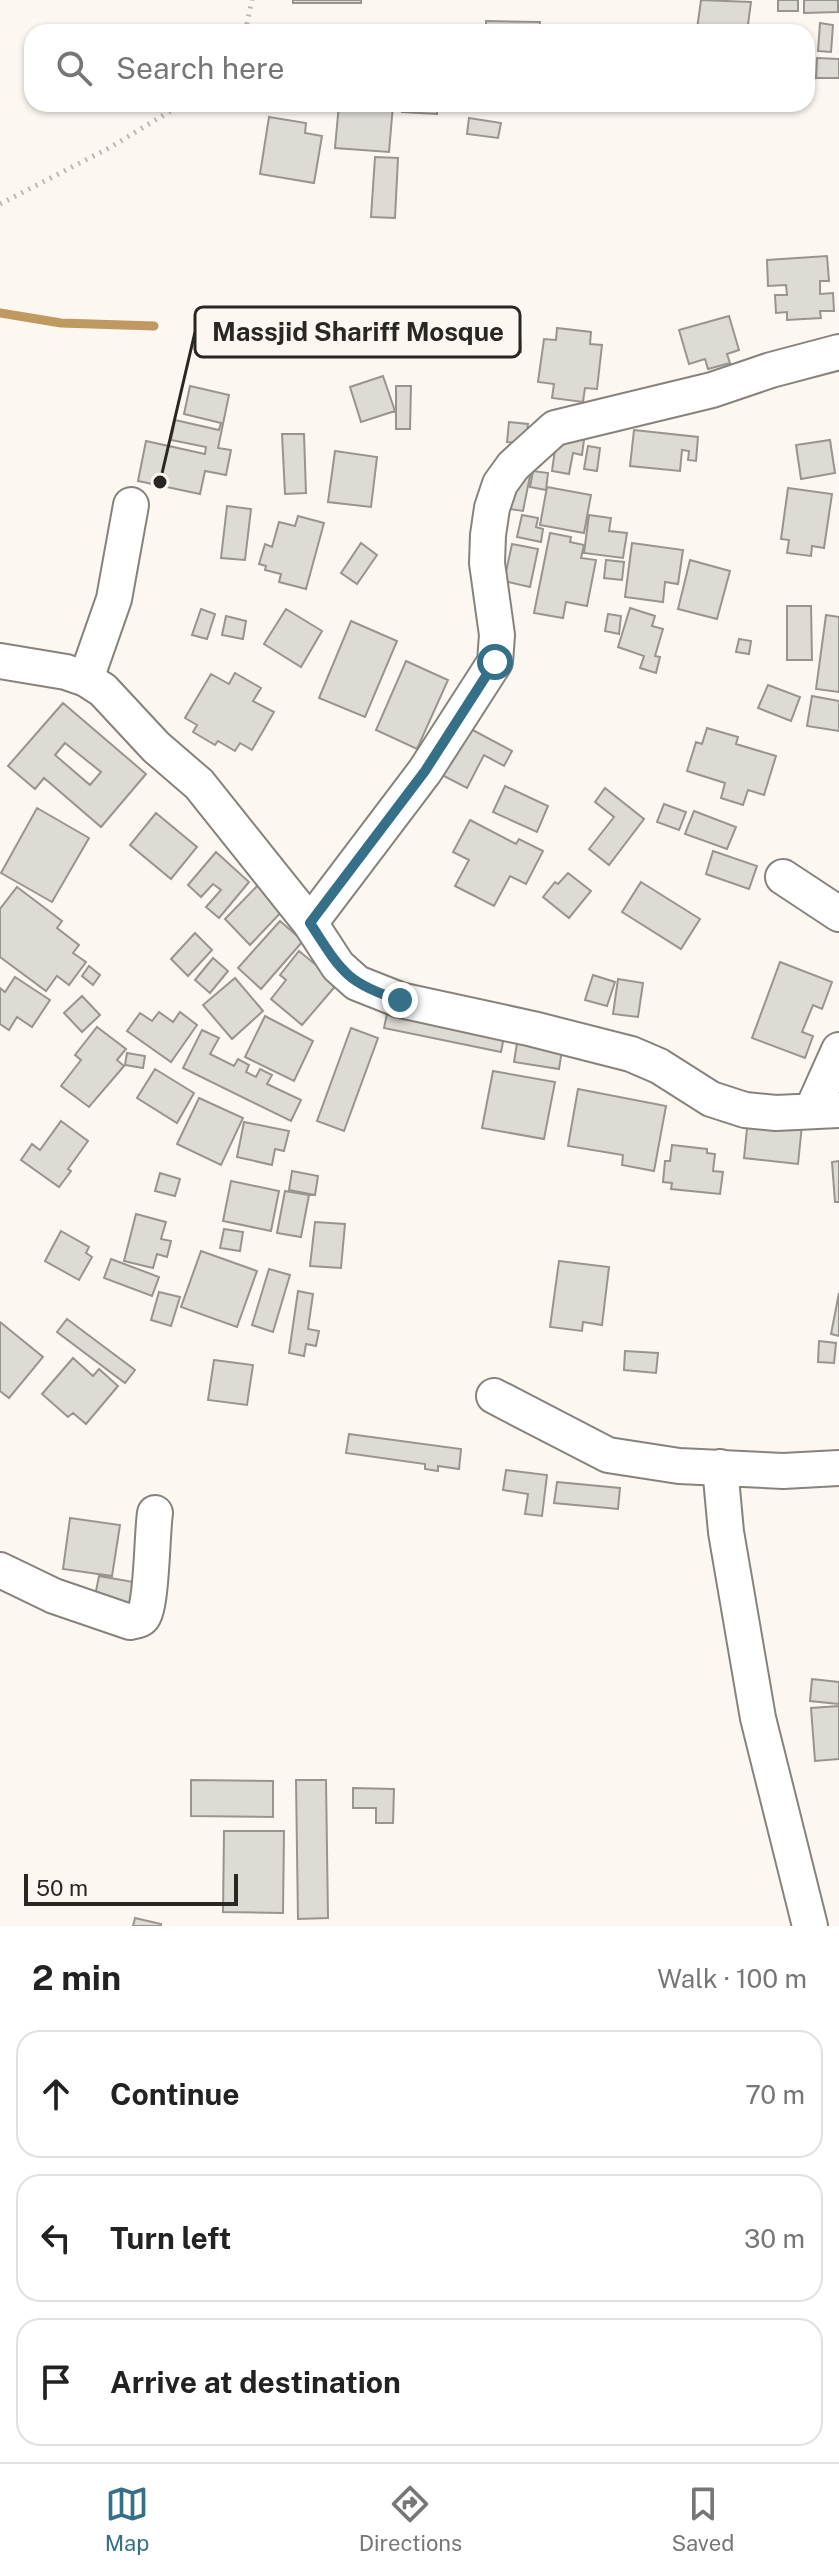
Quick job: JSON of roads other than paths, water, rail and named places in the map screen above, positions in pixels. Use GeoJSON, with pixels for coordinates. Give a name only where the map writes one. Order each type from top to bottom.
{"type":"FeatureCollection","features":[{"type":"Feature","properties":{"kind":"street"},"geometry":{"type":"LineString","coordinates":[[310,923],[425,771],[495,662],[497,635],[487,563],[488,535],[500,484],[513,466],[555,428],[712,390],[839,352]]}},
{"type":"Feature","properties":{"kind":"street"},"geometry":{"type":"LineString","coordinates":[[86,679],[114,599],[131,505]]}},
{"type":"Feature","properties":{"kind":"street"},"geometry":{"type":"LineString","coordinates":[[0,661],[66,672],[86,679],[103,690],[156,747],[199,784],[310,923],[346,975],[379,993],[631,1054],[659,1066],[711,1099],[745,1110],[776,1113],[825,1110],[839,1050]]}},
{"type":"Feature","properties":{"kind":"street"},"geometry":{"type":"LineString","coordinates":[[783,877],[839,914]]}},
{"type":"Feature","properties":{"kind":"street"},"geometry":{"type":"LineString","coordinates":[[494,1396],[608,1455],[679,1466],[783,1471],[839,1468]]}},
{"type":"Feature","properties":{"kind":"street"},"geometry":{"type":"LineString","coordinates":[[720,1467],[726,1532],[758,1718],[819,1915]]}},
{"type":"Feature","properties":{"kind":"street"},"geometry":{"type":"LineString","coordinates":[[0,1570],[54,1596],[130,1622],[138,1621],[143,1618],[149,1602],[155,1513]]}},
{"type":"Feature","properties":{"kind":"waterway"},"geometry":{"type":"LineString","coordinates":[[0,313],[61,323],[154,326]]}},
{"type":"Feature","properties":{"kind":"place","name":"Massjid Shariff Mosque"},"geometry":{"type":"Point","coordinates":[160,482]}}]}
